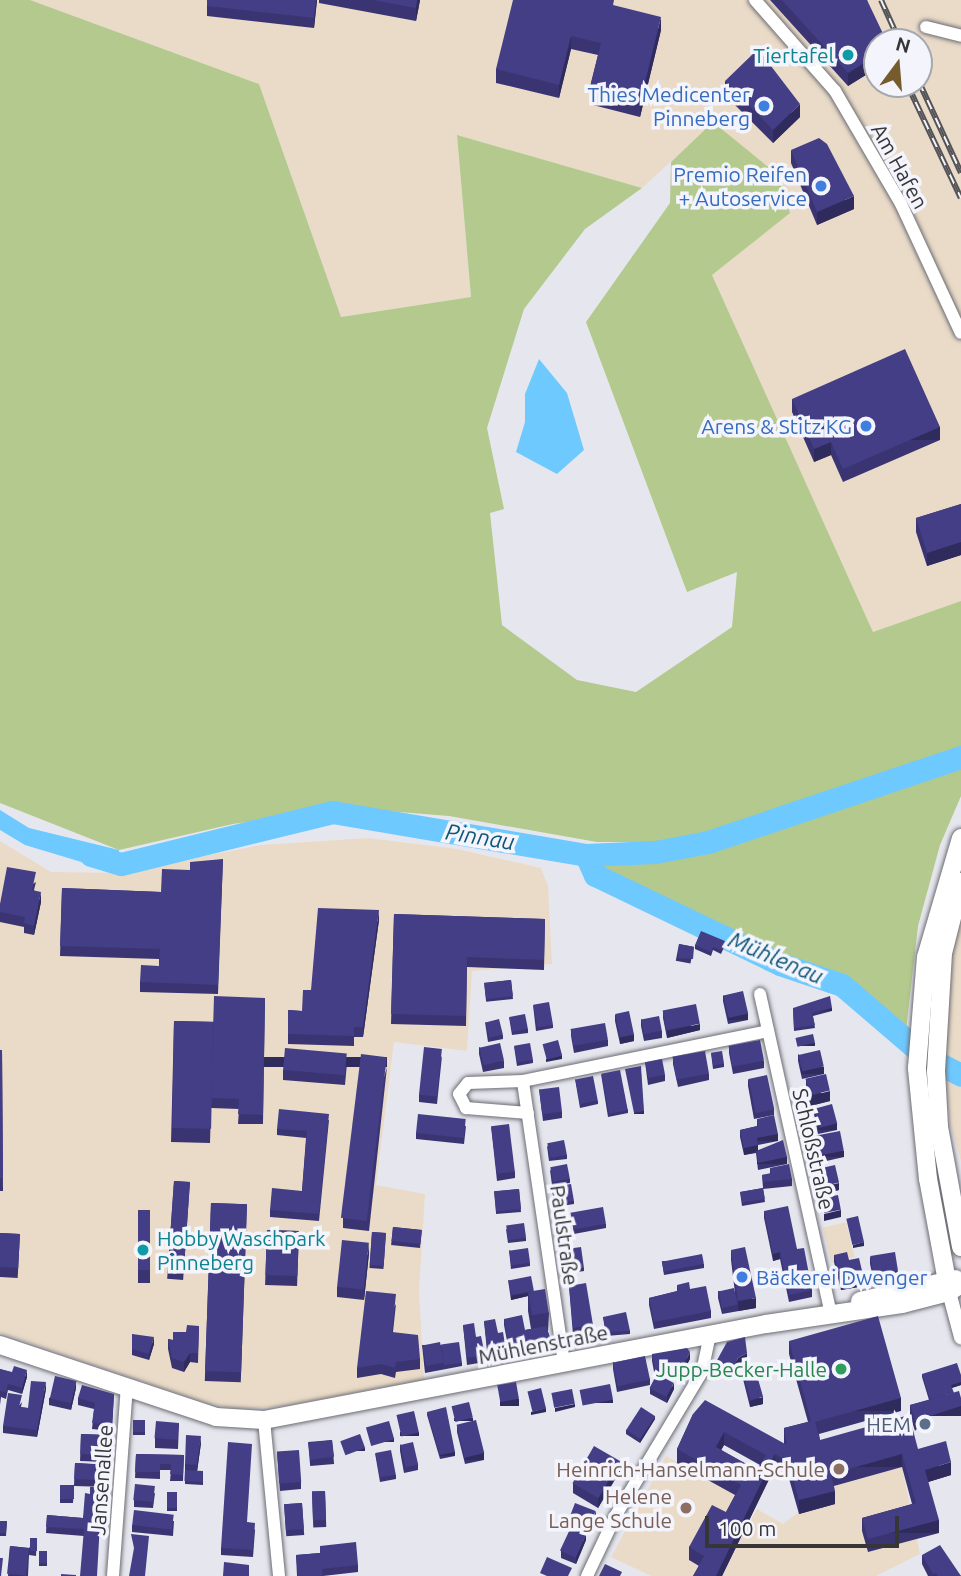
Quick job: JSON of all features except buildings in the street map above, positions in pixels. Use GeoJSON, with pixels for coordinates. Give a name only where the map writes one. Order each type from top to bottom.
{"type":"FeatureCollection","features":[{"type":"Feature","properties":{"kind":"main road"},"geometry":{"type":"LineString","coordinates":[[954,1284],[918,1090],[926,957],[961,838]]}},
{"type":"Feature","properties":{"kind":"main road"},"geometry":{"type":"LineString","coordinates":[[961,882],[943,953],[936,1013],[941,1139],[961,1247]]}},
{"type":"Feature","properties":{"kind":"main road","name":"Mühlenstraße"},"geometry":{"type":"LineString","coordinates":[[0,1345],[216,1417],[264,1420],[831,1313],[954,1284]]}},
{"type":"Feature","properties":{"kind":"street","name":"Am Hafen"},"geometry":{"type":"LineString","coordinates":[[755,0],[835,91],[901,204],[961,333]]}},
{"type":"Feature","properties":{"kind":"street"},"geometry":{"type":"LineString","coordinates":[[926,27],[961,36]]}},
{"type":"Feature","properties":{"kind":"street","name":"Schloßstraße"},"geometry":{"type":"LineString","coordinates":[[760,994],[831,1313]]}},
{"type":"Feature","properties":{"kind":"street"},"geometry":{"type":"LineString","coordinates":[[528,1113],[466,1108],[460,1101],[461,1086],[468,1083],[523,1081],[768,1031]]}},
{"type":"Feature","properties":{"kind":"street","name":"Paulstraße"},"geometry":{"type":"LineString","coordinates":[[523,1081],[564,1363]]}},
{"type":"Feature","properties":{"kind":"street"},"geometry":{"type":"LineString","coordinates":[[954,1284],[961,1337]]}},
{"type":"Feature","properties":{"kind":"street"},"geometry":{"type":"LineString","coordinates":[[587,1576],[616,1515],[702,1372],[710,1335]]}},
{"type":"Feature","properties":{"kind":"street","name":"Jansenallee"},"geometry":{"type":"LineString","coordinates":[[113,1576],[127,1387]]}},
{"type":"Feature","properties":{"kind":"street"},"geometry":{"type":"LineString","coordinates":[[264,1420],[279,1576]]}},
{"type":"Feature","properties":{"kind":"shaded area"},"geometry":{"type":"Polygon","coordinates":[[[30,0],[961,0],[961,601],[873,632],[712,275],[713,123],[642,188],[457,135],[471,297],[341,317],[259,84],[30,0]]]}},
{"type":"Feature","properties":{"kind":"shaded area"},"geometry":{"type":"Polygon","coordinates":[[[368,838],[457,849],[541,868],[548,886],[552,964],[472,971],[467,1051],[394,1042],[376,1185],[425,1194],[419,1290],[424,1380],[284,1406],[237,1409],[206,1403],[0,1333],[0,841],[51,872],[118,873],[261,845],[368,838]]]}},
{"type":"Feature","properties":{"kind":"shaded area"},"geometry":{"type":"Polygon","coordinates":[[[961,902],[961,1161],[950,1125],[943,1050],[952,942],[961,902]]]}},
{"type":"Feature","properties":{"kind":"shaded area"},"geometry":{"type":"Polygon","coordinates":[[[846,1222],[855,1257],[831,1263],[823,1228],[846,1222]]]}},
{"type":"Feature","properties":{"kind":"shaded area","name":"Helene Lange Schule"},"geometry":{"type":"Polygon","coordinates":[[[666,1456],[741,1498],[689,1560],[704,1569],[700,1576],[651,1576],[611,1557],[666,1456]]]}},
{"type":"Feature","properties":{"kind":"shaded area","name":"Heinrich-Hanselmann-Schule"},"geometry":{"type":"Polygon","coordinates":[[[902,1467],[920,1554],[876,1576],[720,1576],[757,1509],[783,1524],[831,1487],[902,1467]]]}},
{"type":"Feature","properties":{"kind":"green space"},"geometry":{"type":"Polygon","coordinates":[[[0,0],[30,0],[259,84],[341,317],[471,297],[457,135],[642,188],[585,229],[524,309],[487,428],[504,509],[490,513],[502,625],[577,680],[636,692],[732,627],[737,572],[687,592],[586,322],[670,203],[671,162],[713,122],[778,175],[790,213],[712,275],[873,632],[961,601],[961,796],[940,845],[918,926],[905,1039],[842,985],[780,964],[595,875],[586,855],[655,852],[702,842],[597,842],[449,816],[349,808],[233,824],[119,850],[0,803],[0,0]]]}},
{"type":"Feature","properties":{"kind":"water"},"geometry":{"type":"Polygon","coordinates":[[[539,359],[567,393],[584,450],[557,474],[516,452],[525,422],[525,394],[539,359]]]}},
{"type":"Feature","properties":{"kind":"water"},"geometry":{"type":"Polygon","coordinates":[[[0,810],[29,828],[119,850],[118,873],[25,845],[0,830],[0,810]]]}},
{"type":"Feature","properties":{"kind":"waterway","name":"Pinnau"},"geometry":{"type":"LineString","coordinates":[[91,855],[121,864],[332,812],[586,855],[655,852],[708,842],[961,757]]}},
{"type":"Feature","properties":{"kind":"waterway","name":"Mühlenau"},"geometry":{"type":"LineString","coordinates":[[586,855],[595,875],[780,964],[842,985],[926,1057],[961,1075]]}},
{"type":"Feature","properties":{"kind":"railway"},"geometry":{"type":"LineString","coordinates":[[881,0],[894,28]]}},
{"type":"Feature","properties":{"kind":"railway"},"geometry":{"type":"LineString","coordinates":[[914,98],[961,198]]}},
{"type":"Feature","properties":{"kind":"railway"},"geometry":{"type":"LineString","coordinates":[[926,98],[961,173]]}},
{"type":"Feature","properties":{"kind":"place","name":"Tiertafel"},"geometry":{"type":"Point","coordinates":[848,55]}},
{"type":"Feature","properties":{"kind":"place","name":"Thies Medicenter Pinneberg"},"geometry":{"type":"Point","coordinates":[764,106]}},
{"type":"Feature","properties":{"kind":"place","name":"Premio Reifen + Autoservice"},"geometry":{"type":"Point","coordinates":[821,186]}},
{"type":"Feature","properties":{"kind":"place","name":"Arens & Stitz KG"},"geometry":{"type":"Point","coordinates":[866,426]}},
{"type":"Feature","properties":{"kind":"place","name":"Hobby Waschpark Pinneberg"},"geometry":{"type":"Point","coordinates":[143,1250]}},
{"type":"Feature","properties":{"kind":"place","name":"Bäckerei Dwenger"},"geometry":{"type":"Point","coordinates":[742,1277]}},
{"type":"Feature","properties":{"kind":"place","name":"Jupp-Becker-Halle"},"geometry":{"type":"Point","coordinates":[841,1369]}},
{"type":"Feature","properties":{"kind":"place","name":"HEM"},"geometry":{"type":"Point","coordinates":[925,1424]}},
{"type":"Feature","properties":{"kind":"place","name":"Heinrich-Hanselmann-Schule"},"geometry":{"type":"Point","coordinates":[839,1469]}},
{"type":"Feature","properties":{"kind":"place","name":"Helene Lange Schule"},"geometry":{"type":"Point","coordinates":[686,1508]}}]}
